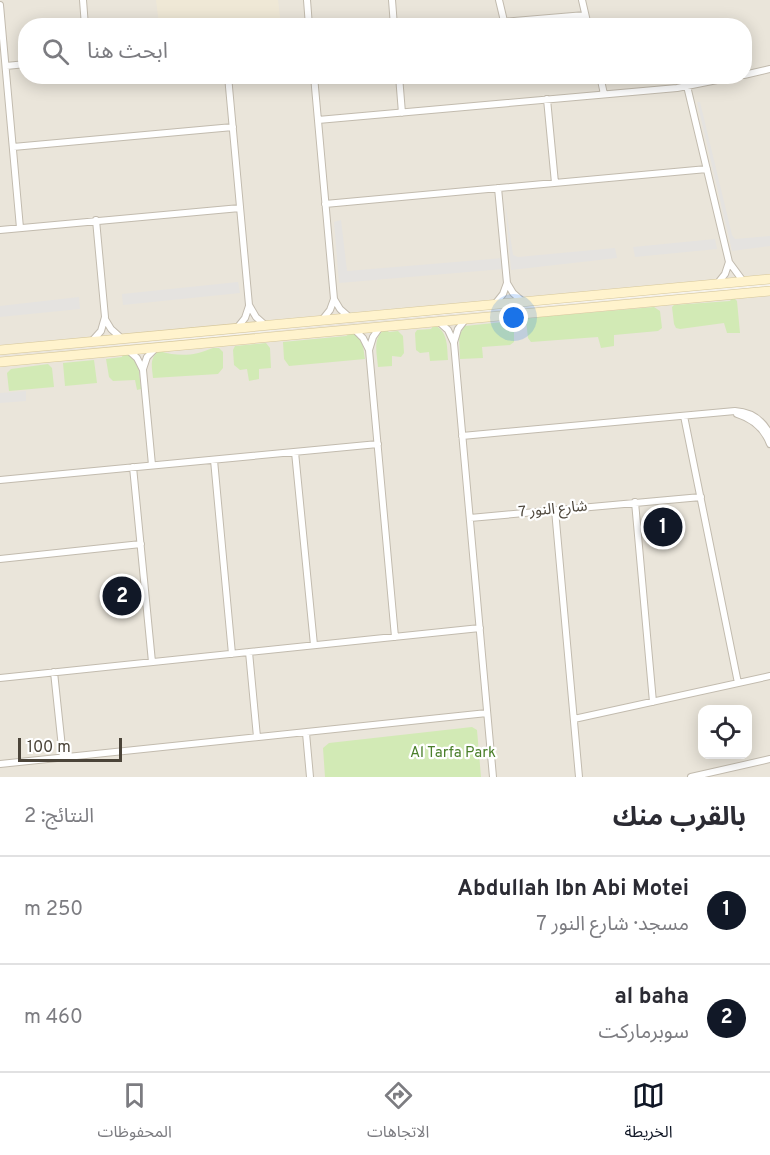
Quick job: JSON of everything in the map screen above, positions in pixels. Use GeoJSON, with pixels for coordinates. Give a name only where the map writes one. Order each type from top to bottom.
{"type":"FeatureCollection","features":[{"type":"Feature","properties":{"kind":"main road"},"geometry":{"type":"LineString","coordinates":[[0,350],[765,280],[770,274]]}},
{"type":"Feature","properties":{"kind":"main road"},"geometry":{"type":"LineString","coordinates":[[0,362],[769,291]]}},
{"type":"Feature","properties":{"kind":"main road"},"geometry":{"type":"LineString","coordinates":[[521,314],[533,308],[554,304],[556,301],[554,298]]}},
{"type":"Feature","properties":{"kind":"main road"},"geometry":{"type":"LineString","coordinates":[[36,359],[41,352],[73,348],[88,342]]}},
{"type":"Feature","properties":{"kind":"street"},"geometry":{"type":"LineString","coordinates":[[83,0],[84,18]]}},
{"type":"Feature","properties":{"kind":"street"},"geometry":{"type":"LineString","coordinates":[[307,0],[308,18]]}},
{"type":"Feature","properties":{"kind":"street"},"geometry":{"type":"LineString","coordinates":[[392,0],[393,18]]}},
{"type":"Feature","properties":{"kind":"street"},"geometry":{"type":"LineString","coordinates":[[499,0],[503,18]]}},
{"type":"Feature","properties":{"kind":"street"},"geometry":{"type":"LineString","coordinates":[[582,0],[586,18]]}},
{"type":"Feature","properties":{"kind":"street"},"geometry":{"type":"LineString","coordinates":[[0,5],[20,228]]}},
{"type":"Feature","properties":{"kind":"street"},"geometry":{"type":"LineString","coordinates":[[544,18],[585,15]]}},
{"type":"Feature","properties":{"kind":"street"},"geometry":{"type":"LineString","coordinates":[[6,66],[18,65]]}},
{"type":"Feature","properties":{"kind":"street"},"geometry":{"type":"LineString","coordinates":[[752,73],[770,69]]}},
{"type":"Feature","properties":{"kind":"street"},"geometry":{"type":"LineString","coordinates":[[229,84],[249,305],[255,317],[266,325]]}},
{"type":"Feature","properties":{"kind":"street"},"geometry":{"type":"LineString","coordinates":[[315,84],[334,299],[330,310],[322,320]]}},
{"type":"Feature","properties":{"kind":"street"},"geometry":{"type":"LineString","coordinates":[[400,84],[402,113]]}},
{"type":"Feature","properties":{"kind":"street"},"geometry":{"type":"LineString","coordinates":[[602,84],[604,94]]}},
{"type":"Feature","properties":{"kind":"street"},"geometry":{"type":"LineString","coordinates":[[318,120],[697,84]]}},
{"type":"Feature","properties":{"kind":"street"},"geometry":{"type":"LineString","coordinates":[[687,86],[729,262],[744,282]]}},
{"type":"Feature","properties":{"kind":"street"},"geometry":{"type":"LineString","coordinates":[[547,99],[555,183]]}},
{"type":"Feature","properties":{"kind":"street"},"geometry":{"type":"LineString","coordinates":[[13,147],[233,127]]}},
{"type":"Feature","properties":{"kind":"street"},"geometry":{"type":"LineString","coordinates":[[325,204],[707,169]]}},
{"type":"Feature","properties":{"kind":"street"},"geometry":{"type":"LineString","coordinates":[[495,303],[503,294],[507,283],[498,188]]}},
{"type":"Feature","properties":{"kind":"street"},"geometry":{"type":"LineString","coordinates":[[0,230],[240,208]]}},
{"type":"Feature","properties":{"kind":"street"},"geometry":{"type":"LineString","coordinates":[[96,220],[105,317],[111,330],[122,338]]}},
{"type":"Feature","properties":{"kind":"street"},"geometry":{"type":"LineString","coordinates":[[717,284],[729,262]]}},
{"type":"Feature","properties":{"kind":"street"},"geometry":{"type":"LineString","coordinates":[[507,283],[522,301]]}},
{"type":"Feature","properties":{"kind":"street"},"geometry":{"type":"LineString","coordinates":[[334,299],[340,309],[350,318]]}},
{"type":"Feature","properties":{"kind":"street"},"geometry":{"type":"LineString","coordinates":[[237,328],[245,318],[249,305]]}},
{"type":"Feature","properties":{"kind":"street"},"geometry":{"type":"LineString","coordinates":[[88,342],[101,330],[105,317]]}},
{"type":"Feature","properties":{"kind":"street"},"geometry":{"type":"LineString","coordinates":[[466,319],[458,329],[454,343],[493,777]]}},
{"type":"Feature","properties":{"kind":"street"},"geometry":{"type":"LineString","coordinates":[[438,321],[447,330],[454,343]]}},
{"type":"Feature","properties":{"kind":"street"},"geometry":{"type":"LineString","coordinates":[[369,350],[373,337],[381,327]]}},
{"type":"Feature","properties":{"kind":"street"},"geometry":{"type":"LineString","coordinates":[[354,329],[363,338],[369,350],[395,637]]}},
{"type":"Feature","properties":{"kind":"street"},"geometry":{"type":"LineString","coordinates":[[143,370],[147,357],[156,347]]}},
{"type":"Feature","properties":{"kind":"street"},"geometry":{"type":"LineString","coordinates":[[128,350],[137,358],[143,370],[152,465]]}},
{"type":"Feature","properties":{"kind":"street"},"geometry":{"type":"LineString","coordinates":[[462,436],[742,411],[755,416],[770,435]]}},
{"type":"Feature","properties":{"kind":"street"},"geometry":{"type":"LineString","coordinates":[[724,412],[743,416],[754,422],[767,436],[770,444]]}},
{"type":"Feature","properties":{"kind":"street"},"geometry":{"type":"LineString","coordinates":[[684,416],[738,683]]}},
{"type":"Feature","properties":{"kind":"street"},"geometry":{"type":"LineString","coordinates":[[0,480],[378,444]]}},
{"type":"Feature","properties":{"kind":"street"},"geometry":{"type":"LineString","coordinates":[[296,452],[314,645]]}},
{"type":"Feature","properties":{"kind":"street"},"geometry":{"type":"LineString","coordinates":[[214,460],[232,654]]}},
{"type":"Feature","properties":{"kind":"street"},"geometry":{"type":"LineString","coordinates":[[133,467],[152,662]]}},
{"type":"Feature","properties":{"kind":"street","name":"شارع النور 7"},"geometry":{"type":"LineString","coordinates":[[470,518],[700,497]]}},
{"type":"Feature","properties":{"kind":"street"},"geometry":{"type":"LineString","coordinates":[[635,502],[653,702]]}},
{"type":"Feature","properties":{"kind":"street"},"geometry":{"type":"LineString","coordinates":[[555,510],[579,777]]}},
{"type":"Feature","properties":{"kind":"street"},"geometry":{"type":"LineString","coordinates":[[0,559],[141,544]]}},
{"type":"Feature","properties":{"kind":"street"},"geometry":{"type":"LineString","coordinates":[[0,678],[480,628]]}},
{"type":"Feature","properties":{"kind":"street"},"geometry":{"type":"LineString","coordinates":[[249,652],[257,737]]}},
{"type":"Feature","properties":{"kind":"street"},"geometry":{"type":"LineString","coordinates":[[54,672],[63,757]]}},
{"type":"Feature","properties":{"kind":"street"},"geometry":{"type":"LineString","coordinates":[[574,719],[770,676]]}},
{"type":"Feature","properties":{"kind":"street"},"geometry":{"type":"LineString","coordinates":[[0,764],[487,713]]}},
{"type":"Feature","properties":{"kind":"street"},"geometry":{"type":"LineString","coordinates":[[306,733],[310,777]]}},
{"type":"Feature","properties":{"kind":"street"},"geometry":{"type":"LineString","coordinates":[[696,777],[770,759]]}},
{"type":"Feature","properties":{"kind":"shaded area"},"geometry":{"type":"Polygon","coordinates":[[[0,0],[770,0],[770,282],[352,323],[770,286],[770,777],[0,777],[0,0]],[[349,323],[61,350],[216,337],[349,323]]]}},
{"type":"Feature","properties":{"kind":"shaded area"},"geometry":{"type":"Polygon","coordinates":[[[156,0],[278,0],[280,18],[158,18],[156,0]]]}},
{"type":"Feature","properties":{"kind":"shaded area"},"geometry":{"type":"Polygon","coordinates":[[[697,102],[700,102],[732,235],[735,239],[770,236],[770,246],[732,251],[697,102]]]}},
{"type":"Feature","properties":{"kind":"shaded area"},"geometry":{"type":"Polygon","coordinates":[[[505,202],[513,255],[518,257],[615,248],[617,258],[511,270],[505,202]]]}},
{"type":"Feature","properties":{"kind":"shaded area"},"geometry":{"type":"Polygon","coordinates":[[[341,220],[347,271],[503,258],[503,269],[339,283],[334,222],[341,220]]]}},
{"type":"Feature","properties":{"kind":"shaded area"},"geometry":{"type":"Polygon","coordinates":[[[715,239],[717,249],[635,257],[633,247],[715,239]]]}},
{"type":"Feature","properties":{"kind":"shaded area"},"geometry":{"type":"Polygon","coordinates":[[[238,282],[240,293],[123,305],[122,294],[238,282]]]}},
{"type":"Feature","properties":{"kind":"shaded area"},"geometry":{"type":"Polygon","coordinates":[[[79,297],[80,309],[0,317],[0,306],[79,297]]]}},
{"type":"Feature","properties":{"kind":"shaded area"},"geometry":{"type":"Polygon","coordinates":[[[26,391],[26,401],[0,403],[0,393],[26,391]]]}},
{"type":"Feature","properties":{"kind":"green space"},"geometry":{"type":"Polygon","coordinates":[[[733,297],[737,301],[740,333],[727,333],[724,323],[680,329],[674,324],[672,307],[674,305],[730,301],[733,297]]]}},
{"type":"Feature","properties":{"kind":"green space"},"geometry":{"type":"Polygon","coordinates":[[[654,307],[660,311],[662,328],[658,331],[614,335],[614,346],[601,348],[598,337],[531,342],[528,338],[526,320],[528,318],[654,307]]]}},
{"type":"Feature","properties":{"kind":"green space"},"geometry":{"type":"Polygon","coordinates":[[[512,321],[514,342],[510,345],[482,347],[483,358],[460,359],[459,335],[465,326],[512,321]]]}},
{"type":"Feature","properties":{"kind":"green space"},"geometry":{"type":"Polygon","coordinates":[[[434,325],[444,335],[448,360],[430,361],[429,352],[420,353],[416,350],[415,333],[417,330],[431,329],[434,325]]]}},
{"type":"Feature","properties":{"kind":"green space"},"geometry":{"type":"Polygon","coordinates":[[[385,329],[389,332],[398,331],[403,336],[404,353],[401,357],[392,356],[392,366],[378,367],[377,341],[385,329]]]}},
{"type":"Feature","properties":{"kind":"green space"},"geometry":{"type":"Polygon","coordinates":[[[351,333],[361,340],[365,359],[289,366],[284,359],[283,342],[346,336],[351,333]]]}},
{"type":"Feature","properties":{"kind":"green space"},"geometry":{"type":"Polygon","coordinates":[[[266,343],[270,348],[271,368],[259,369],[259,379],[249,381],[247,369],[240,370],[234,365],[233,350],[235,346],[266,343]]]}},
{"type":"Feature","properties":{"kind":"green space"},"geometry":{"type":"Polygon","coordinates":[[[219,348],[223,352],[223,368],[218,374],[153,378],[152,360],[159,351],[186,355],[219,348]]]}},
{"type":"Feature","properties":{"kind":"green space"},"geometry":{"type":"Polygon","coordinates":[[[128,353],[138,364],[141,389],[137,390],[135,380],[113,381],[109,377],[106,359],[122,357],[123,354],[128,353]]]}},
{"type":"Feature","properties":{"kind":"green space"},"geometry":{"type":"Polygon","coordinates":[[[94,360],[97,383],[65,386],[63,363],[94,360]]]}},
{"type":"Feature","properties":{"kind":"green space"},"geometry":{"type":"Polygon","coordinates":[[[48,364],[52,368],[54,387],[9,391],[7,373],[11,369],[48,364]]]}},
{"type":"Feature","properties":{"kind":"green space","name":"Al Tarfa Park"},"geometry":{"type":"Polygon","coordinates":[[[472,727],[477,730],[481,777],[325,777],[323,748],[329,743],[472,727]]]}},
{"type":"Feature","properties":{"kind":"place","name":"Abdullah Ibn Abi Motei"},"geometry":{"type":"Point","coordinates":[663,527]}},
{"type":"Feature","properties":{"kind":"place","name":"al baha"},"geometry":{"type":"Point","coordinates":[122,596]}}]}
